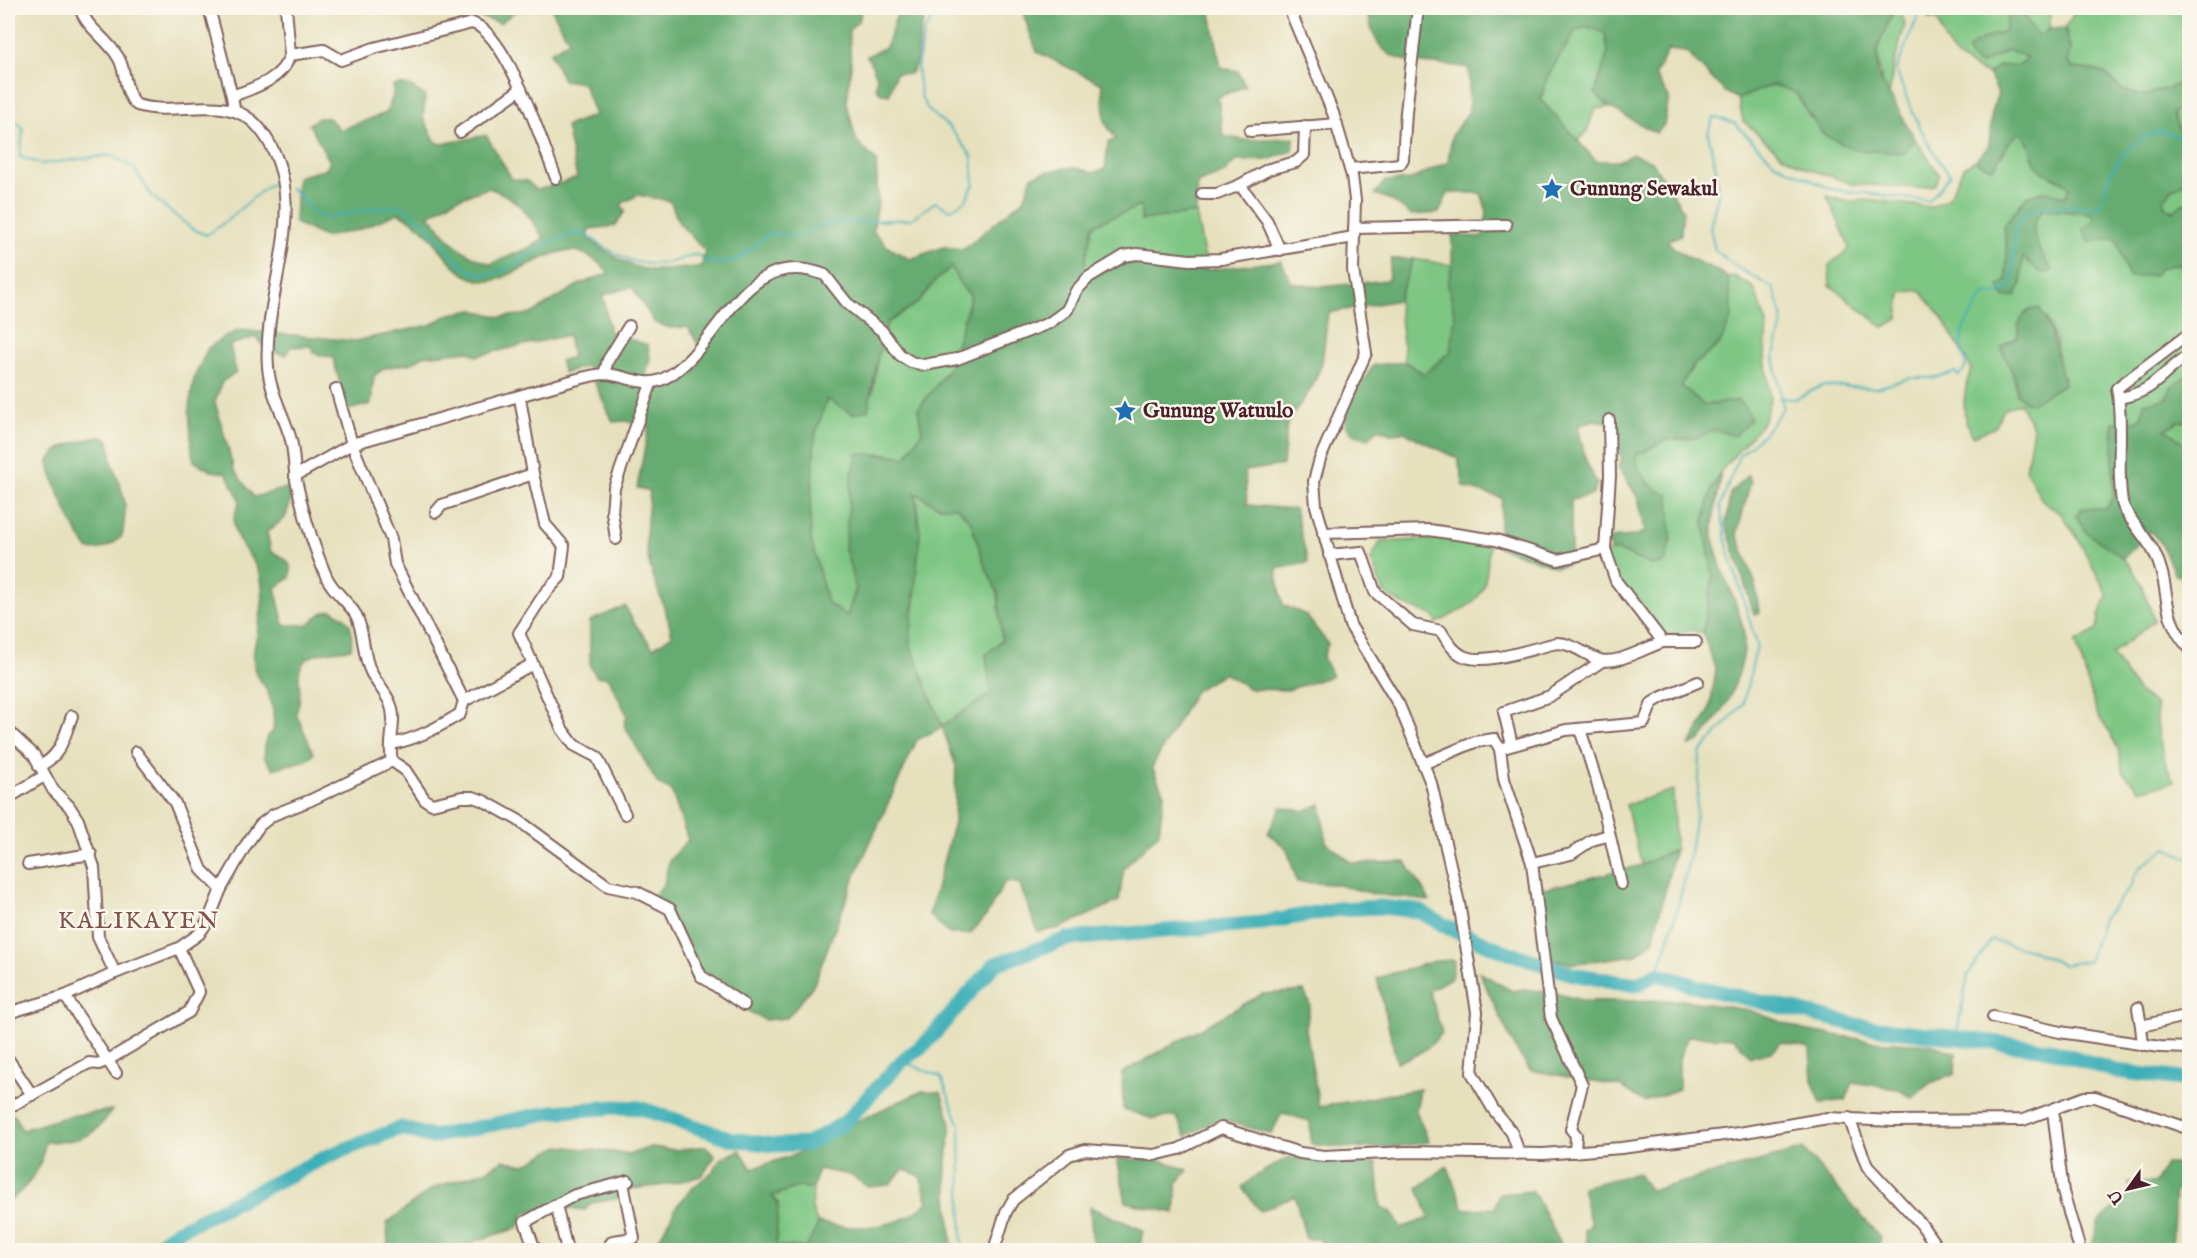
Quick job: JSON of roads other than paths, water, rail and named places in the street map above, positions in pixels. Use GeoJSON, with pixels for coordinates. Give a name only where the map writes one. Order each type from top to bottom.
{"type":"FeatureCollection","features":[{"type":"Feature","properties":{"kind":"street"},"geometry":{"type":"LineString","coordinates":[[80,8],[89,26],[118,57],[130,97],[137,105],[167,109],[234,108],[252,119],[280,162],[284,177],[286,217],[270,320],[267,364],[272,388],[291,439],[295,477],[304,515],[326,577],[355,614],[370,672],[391,704],[394,720],[391,744],[392,761]]}},
{"type":"Feature","properties":{"kind":"street"},"geometry":{"type":"LineString","coordinates":[[209,8],[234,108]]}},
{"type":"Feature","properties":{"kind":"street"},"geometry":{"type":"LineString","coordinates":[[232,96],[271,79],[287,65],[290,56],[285,8]]}},
{"type":"Feature","properties":{"kind":"street"},"geometry":{"type":"LineString","coordinates":[[1289,8],[1337,124],[1355,187],[1353,270],[1366,353],[1362,368],[1331,432],[1314,481],[1316,506],[1350,625],[1399,705],[1431,783],[1459,903],[1477,1018],[1471,1068],[1473,1078],[1512,1133],[1517,1147],[1516,1154]]}},
{"type":"Feature","properties":{"kind":"street"},"geometry":{"type":"LineString","coordinates":[[1350,169],[1400,164],[1403,159],[1418,8]]}},
{"type":"Feature","properties":{"kind":"street"},"geometry":{"type":"LineString","coordinates":[[290,56],[324,50],[340,60],[374,48],[472,23],[490,34],[521,90],[556,178]]}},
{"type":"Feature","properties":{"kind":"street"},"geometry":{"type":"LineString","coordinates":[[460,132],[521,90]]}},
{"type":"Feature","properties":{"kind":"street"},"geometry":{"type":"LineString","coordinates":[[1250,130],[1337,124]]}},
{"type":"Feature","properties":{"kind":"street"},"geometry":{"type":"LineString","coordinates":[[1202,194],[1217,194],[1269,169],[1296,162],[1304,155],[1305,126]]}},
{"type":"Feature","properties":{"kind":"street"},"geometry":{"type":"LineString","coordinates":[[1240,184],[1267,221],[1280,250]]}},
{"type":"Feature","properties":{"kind":"street"},"geometry":{"type":"LineString","coordinates":[[295,477],[352,444],[520,398],[557,385],[604,374],[651,384],[672,375],[682,366],[744,293],[781,270],[825,275],[847,303],[882,331],[900,355],[910,362],[924,365],[957,358],[1049,323],[1067,310],[1076,291],[1089,277],[1124,256],[1137,254],[1190,260],[1280,250],[1354,232],[1506,225]]}},
{"type":"Feature","properties":{"kind":"street"},"geometry":{"type":"LineString","coordinates":[[604,374],[608,360],[629,326]]}},
{"type":"Feature","properties":{"kind":"street"},"geometry":{"type":"LineString","coordinates":[[2190,333],[2117,388],[2123,508],[2147,538],[2158,559],[2173,629],[2190,649]]}},
{"type":"Feature","properties":{"kind":"street"},"geometry":{"type":"LineString","coordinates":[[2119,399],[2145,392],[2161,381],[2176,363],[2190,355]]}},
{"type":"Feature","properties":{"kind":"street"},"geometry":{"type":"LineString","coordinates":[[616,539],[612,512],[614,488],[651,384]]}},
{"type":"Feature","properties":{"kind":"street"},"geometry":{"type":"LineString","coordinates":[[336,389],[352,444],[391,539],[395,564],[464,701],[460,714],[433,731],[412,740],[391,744]]}},
{"type":"Feature","properties":{"kind":"street"},"geometry":{"type":"LineString","coordinates":[[520,398],[533,474],[545,524],[564,546],[560,577],[545,593],[519,633],[531,665],[562,729],[574,745],[597,757],[625,814]]}},
{"type":"Feature","properties":{"kind":"street"},"geometry":{"type":"LineString","coordinates":[[1609,420],[1605,549],[1616,581],[1663,642]]}},
{"type":"Feature","properties":{"kind":"street"},"geometry":{"type":"LineString","coordinates":[[436,512],[442,506],[533,474]]}},
{"type":"Feature","properties":{"kind":"street"},"geometry":{"type":"LineString","coordinates":[[1323,532],[1429,530],[1496,540],[1558,560],[1605,549]]}},
{"type":"Feature","properties":{"kind":"street"},"geometry":{"type":"LineString","coordinates":[[1329,555],[1361,552],[1375,592],[1413,625],[1441,631],[1454,650],[1464,657],[1484,659],[1557,643],[1568,643],[1602,661]]}},
{"type":"Feature","properties":{"kind":"street"},"geometry":{"type":"LineString","coordinates":[[1512,746],[1504,712],[1550,696],[1602,661],[1618,658],[1663,642],[1696,642]]}},
{"type":"Feature","properties":{"kind":"street"},"geometry":{"type":"LineString","coordinates":[[464,701],[531,665]]}},
{"type":"Feature","properties":{"kind":"street"},"geometry":{"type":"LineString","coordinates":[[1500,749],[1580,729],[1644,723],[1652,704],[1662,697],[1698,682]]}},
{"type":"Feature","properties":{"kind":"street"},"geometry":{"type":"LineString","coordinates":[[8,798],[42,771],[58,754],[72,716]]}},
{"type":"Feature","properties":{"kind":"street"},"geometry":{"type":"LineString","coordinates":[[1580,729],[1599,789],[1621,884]]}},
{"type":"Feature","properties":{"kind":"street"},"geometry":{"type":"LineString","coordinates":[[8,731],[29,749],[42,771],[74,813],[91,854],[97,889],[98,937],[115,972]]}},
{"type":"Feature","properties":{"kind":"street"},"geometry":{"type":"LineString","coordinates":[[1423,764],[1474,742],[1494,739],[1500,749],[1504,779],[1532,863],[1551,1018],[1582,1085],[1571,1129],[1576,1136],[1575,1152]]}},
{"type":"Feature","properties":{"kind":"street"},"geometry":{"type":"LineString","coordinates":[[136,752],[175,803],[202,870],[221,890]]}},
{"type":"Feature","properties":{"kind":"street"},"geometry":{"type":"LineString","coordinates":[[8,1013],[65,996],[115,972],[179,948],[205,927],[221,890],[260,825],[273,815],[312,800],[392,761]]}},
{"type":"Feature","properties":{"kind":"street"},"geometry":{"type":"LineString","coordinates":[[392,761],[405,770],[425,800],[432,804],[462,796],[473,796],[518,820],[608,886],[638,892],[670,909],[678,922],[701,976],[744,1005]]}},
{"type":"Feature","properties":{"kind":"street"},"geometry":{"type":"LineString","coordinates":[[1532,863],[1571,854],[1592,840],[1610,835]]}},
{"type":"Feature","properties":{"kind":"street"},"geometry":{"type":"LineString","coordinates":[[28,864],[91,854]]}},
{"type":"Feature","properties":{"kind":"street"},"geometry":{"type":"LineString","coordinates":[[8,1108],[89,1063],[99,1064],[108,1060],[189,1012],[198,998],[198,988],[179,948]]}},
{"type":"Feature","properties":{"kind":"street"},"geometry":{"type":"LineString","coordinates":[[65,996],[117,1073]]}},
{"type":"Feature","properties":{"kind":"street"},"geometry":{"type":"LineString","coordinates":[[2138,1008],[2143,1045]]}},
{"type":"Feature","properties":{"kind":"street"},"geometry":{"type":"LineString","coordinates":[[2141,1026],[2190,1015]]}},
{"type":"Feature","properties":{"kind":"street"},"geometry":{"type":"LineString","coordinates":[[1993,1017],[2060,1032],[2143,1045],[2190,1048]]}},
{"type":"Feature","properties":{"kind":"street"},"geometry":{"type":"LineString","coordinates":[[8,1059],[32,1095]]}},
{"type":"Feature","properties":{"kind":"street"},"geometry":{"type":"LineString","coordinates":[[994,1251],[1006,1212],[1013,1200],[1069,1155],[1085,1149],[1154,1155],[1179,1149],[1221,1128],[1290,1150],[1324,1156],[1407,1152],[1516,1154],[1575,1152],[1740,1133],[1821,1118],[2018,1121],[2053,1111],[2085,1097],[2095,1097],[2190,1129]]}},
{"type":"Feature","properties":{"kind":"street"},"geometry":{"type":"LineString","coordinates":[[2053,1111],[2063,1192],[2080,1251]]}},
{"type":"Feature","properties":{"kind":"street"},"geometry":{"type":"LineString","coordinates":[[1849,1118],[1867,1166],[1921,1224],[1939,1251]]}},
{"type":"Feature","properties":{"kind":"street"},"geometry":{"type":"LineString","coordinates":[[535,1251],[520,1224],[575,1195],[625,1182],[633,1238],[613,1241],[605,1251]]}},
{"type":"Feature","properties":{"kind":"street"},"geometry":{"type":"LineString","coordinates":[[556,1205],[567,1251]]}},
{"type":"Feature","properties":{"kind":"waterway"},"geometry":{"type":"LineString","coordinates":[[289,188],[321,216],[327,217],[379,208],[404,208],[429,228],[463,265],[478,273],[488,274],[514,265],[557,239],[584,233],[622,257],[633,261],[655,264],[698,255],[708,263],[725,263],[740,258],[769,234],[804,235],[816,227],[832,223],[912,219],[935,202],[950,210],[966,200],[974,184],[972,156],[949,127],[929,111],[921,97],[917,69],[924,31],[940,8]]}},
{"type":"Feature","properties":{"kind":"waterway"},"geometry":{"type":"LineString","coordinates":[[1657,974],[1688,865],[1693,837],[1700,753],[1743,704],[1757,645],[1728,549],[1720,506],[1739,456],[1766,432],[1783,408],[1774,356],[1783,319],[1773,288],[1738,268],[1715,250],[1710,227],[1718,195],[1716,169],[1708,133],[1713,117],[1734,123],[1776,164],[1831,189],[1929,201],[1950,175],[1918,125],[1896,70],[1917,19],[1925,8]]}},
{"type":"Feature","properties":{"kind":"waterway"},"geometry":{"type":"LineString","coordinates":[[8,115],[23,128],[20,157],[42,164],[111,155],[134,168],[152,196],[166,208],[191,228],[206,235],[264,189],[273,183],[281,184]]}},
{"type":"Feature","properties":{"kind":"waterway"},"geometry":{"type":"LineString","coordinates":[[1779,398],[1795,399],[1822,386],[1876,388],[1910,378],[1932,378],[1955,372],[1959,376],[1966,367],[1961,344],[1964,327],[1985,293],[2001,293],[2010,287],[2013,276],[2015,233],[2020,220],[2030,211],[2046,206],[2099,207],[2116,164],[2130,148],[2146,136],[2163,132],[2190,142]]}},
{"type":"Feature","properties":{"kind":"waterway"},"geometry":{"type":"LineString","coordinates":[[1956,1037],[1968,975],[1991,940],[2031,950],[2063,965],[2089,960],[2103,919],[2131,886],[2142,866],[2166,848],[2190,859]]}},
{"type":"Feature","properties":{"kind":"waterway"},"geometry":{"type":"LineString","coordinates":[[149,1250],[179,1230],[328,1156],[401,1128],[432,1137],[552,1112],[616,1107],[640,1108],[732,1139],[773,1145],[807,1144],[844,1123],[902,1061],[926,1043],[995,964],[1067,939],[1262,923],[1338,909],[1381,907],[1419,911],[1445,926],[1501,950],[1572,974],[1636,985],[1657,974],[1699,987],[1861,1026],[2048,1049],[2115,1071],[2190,1080]]}},
{"type":"Feature","properties":{"kind":"waterway"},"geometry":{"type":"LineString","coordinates":[[902,1061],[941,1077],[960,1126],[962,1250]]}},
{"type":"Feature","properties":{"kind":"place","name":"Gunung Sewakul"},"geometry":{"type":"Point","coordinates":[1552,189]}},
{"type":"Feature","properties":{"kind":"place","name":"Gunung Watuulo"},"geometry":{"type":"Point","coordinates":[1125,411]}},
{"type":"Feature","properties":{"kind":"district","name":"KALIKAYEN"},"geometry":{"type":"Point","coordinates":[139,921]}}]}
